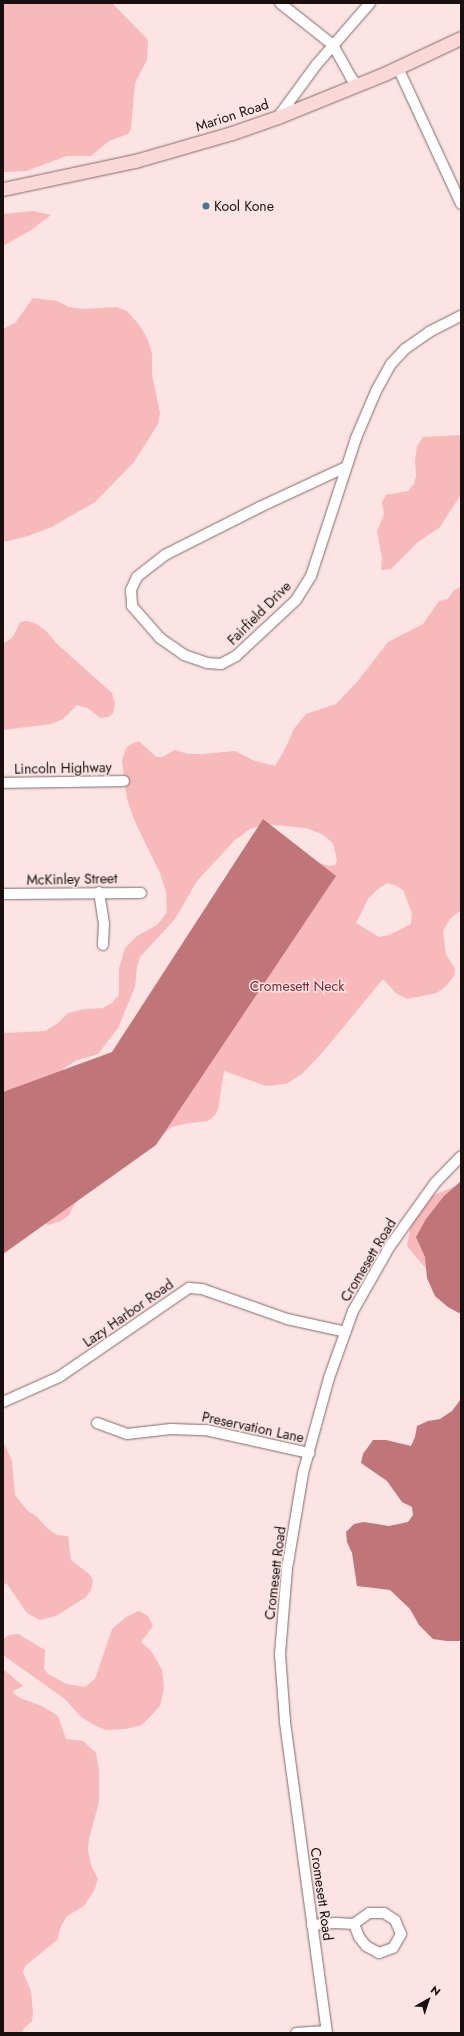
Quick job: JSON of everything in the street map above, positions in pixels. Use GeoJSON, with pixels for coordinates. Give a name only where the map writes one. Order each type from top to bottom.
{"type":"FeatureCollection","features":[{"type":"Feature","properties":{"kind":"main road","name":"Marion Road"},"geometry":{"type":"LineString","coordinates":[[3,189],[78,175],[160,155],[278,117],[398,68],[461,38]]}},
{"type":"Feature","properties":{"kind":"street"},"geometry":{"type":"LineString","coordinates":[[280,3],[333,45],[351,78],[358,85]]}},
{"type":"Feature","properties":{"kind":"street"},"geometry":{"type":"LineString","coordinates":[[278,117],[333,45],[370,3]]}},
{"type":"Feature","properties":{"kind":"street"},"geometry":{"type":"LineString","coordinates":[[398,68],[461,204]]}},
{"type":"Feature","properties":{"kind":"street","name":"Fairfield Drive"},"geometry":{"type":"LineString","coordinates":[[346,467],[260,507],[165,555],[137,577],[131,590],[132,606],[160,638],[184,655],[208,663],[221,664],[236,656],[296,600],[311,576],[356,438],[376,391],[391,364],[405,349],[429,332],[461,316]]}},
{"type":"Feature","properties":{"kind":"street","name":"Lincoln Highway"},"geometry":{"type":"LineString","coordinates":[[3,783],[124,781]]}},
{"type":"Feature","properties":{"kind":"street"},"geometry":{"type":"LineString","coordinates":[[99,892],[104,924],[103,945]]}},
{"type":"Feature","properties":{"kind":"street","name":"McKinley Street"},"geometry":{"type":"LineString","coordinates":[[3,894],[99,892],[141,893]]}},
{"type":"Feature","properties":{"kind":"street","name":"Cromesett Road"},"geometry":{"type":"LineString","coordinates":[[326,2032],[288,1742],[280,1654],[288,1569],[303,1473],[329,1378],[353,1311],[390,1246],[436,1183],[461,1156]]}},
{"type":"Feature","properties":{"kind":"street","name":"Lazy Harbor Road"},"geometry":{"type":"LineString","coordinates":[[3,1402],[59,1377],[189,1288],[202,1289],[287,1319],[346,1332]]}},
{"type":"Feature","properties":{"kind":"street","name":"Preservation Lane"},"geometry":{"type":"LineString","coordinates":[[97,1423],[127,1434],[171,1429],[206,1430],[309,1453]]}},
{"type":"Feature","properties":{"kind":"street"},"geometry":{"type":"LineString","coordinates":[[312,1925],[335,1923],[354,1924],[369,1913],[384,1913],[395,1920],[401,1934],[393,1948],[379,1953],[366,1946],[358,1938],[354,1924]]}},
{"type":"Feature","properties":{"kind":"street"},"geometry":{"type":"LineString","coordinates":[[296,2033],[326,2032]]}},
{"type":"Feature","properties":{"kind":"green space"},"geometry":{"type":"Polygon","coordinates":[[[3,3],[112,3],[148,40],[147,60],[135,83],[131,129],[128,134],[109,141],[91,156],[67,156],[26,171],[3,172],[3,3]]]}},
{"type":"Feature","properties":{"kind":"green space"},"geometry":{"type":"Polygon","coordinates":[[[33,211],[51,215],[31,230],[3,246],[3,214],[33,211]]]}},
{"type":"Feature","properties":{"kind":"green space"},"geometry":{"type":"Polygon","coordinates":[[[33,298],[57,301],[69,307],[84,309],[117,307],[127,311],[140,326],[148,340],[152,354],[152,375],[160,413],[158,424],[134,462],[95,502],[52,527],[28,536],[3,542],[3,329],[15,323],[33,298]]]}},
{"type":"Feature","properties":{"kind":"green space"},"geometry":{"type":"Polygon","coordinates":[[[461,435],[460,496],[440,527],[418,542],[391,569],[381,570],[382,558],[377,531],[384,514],[382,502],[386,495],[408,491],[414,484],[416,476],[415,461],[417,446],[423,437],[461,435]]]}},
{"type":"Feature","properties":{"kind":"green space","name":"Cromesett Neck"},"geometry":{"type":"Polygon","coordinates":[[[461,587],[461,910],[450,919],[443,931],[446,955],[455,968],[454,976],[447,985],[437,993],[407,999],[396,993],[383,979],[322,1053],[302,1074],[286,1084],[266,1086],[224,1071],[218,1109],[215,1115],[208,1121],[171,1127],[157,1141],[88,1179],[69,1215],[61,1221],[48,1225],[35,1216],[312,861],[330,866],[335,865],[337,860],[333,843],[322,834],[305,828],[266,824],[250,829],[235,840],[197,881],[175,919],[140,957],[137,967],[135,987],[118,1028],[98,1054],[75,1061],[63,1069],[64,1090],[3,1104],[3,1033],[45,1031],[58,1023],[68,1013],[85,1009],[103,1008],[112,1003],[119,995],[119,968],[125,948],[137,936],[157,925],[167,912],[166,892],[160,873],[135,822],[127,799],[122,761],[126,748],[139,741],[156,757],[162,757],[175,750],[188,754],[235,751],[255,761],[275,766],[294,729],[306,714],[336,704],[357,682],[388,642],[423,624],[439,601],[448,599],[454,590],[461,587]],[[387,883],[378,889],[368,899],[356,923],[379,937],[389,935],[411,924],[412,913],[403,890],[395,885],[387,883]]]}},
{"type":"Feature","properties":{"kind":"green space"},"geometry":{"type":"Polygon","coordinates":[[[27,621],[37,624],[47,632],[56,643],[112,693],[115,704],[113,713],[109,717],[100,718],[89,709],[77,705],[63,719],[51,724],[3,730],[3,644],[13,637],[20,622],[27,621]]]}},
{"type":"Feature","properties":{"kind":"green space"},"geometry":{"type":"Polygon","coordinates":[[[461,1181],[461,1314],[448,1307],[435,1296],[427,1278],[427,1270],[407,1246],[412,1218],[426,1198],[456,1186],[461,1181]]]}},
{"type":"Feature","properties":{"kind":"green space"},"geometry":{"type":"Polygon","coordinates":[[[3,1441],[12,1461],[15,1495],[27,1510],[37,1517],[48,1529],[57,1535],[68,1536],[71,1560],[89,1574],[93,1580],[91,1590],[86,1597],[56,1616],[40,1620],[27,1613],[7,1584],[3,1583],[3,1441]]]}},
{"type":"Feature","properties":{"kind":"green space"},"geometry":{"type":"Polygon","coordinates":[[[139,1611],[148,1616],[153,1626],[141,1642],[152,1652],[162,1670],[164,1689],[160,1706],[142,1725],[126,1729],[106,1730],[94,1725],[81,1717],[65,1699],[3,1655],[3,1639],[9,1635],[18,1634],[45,1650],[44,1669],[48,1674],[66,1684],[85,1687],[95,1679],[112,1629],[126,1617],[139,1611]]]}},
{"type":"Feature","properties":{"kind":"green space"},"geometry":{"type":"Polygon","coordinates":[[[3,1669],[23,1686],[12,1692],[20,1698],[42,1706],[58,1716],[66,1739],[83,1741],[96,1753],[99,1770],[99,1802],[89,1839],[88,1850],[91,1865],[98,1879],[94,1891],[84,1906],[67,1916],[61,1926],[57,1940],[25,1966],[23,1972],[31,1991],[33,2013],[32,2021],[24,2028],[22,2033],[3,2033],[3,1669]]]}},
{"type":"Feature","properties":{"kind":"shaded area"},"geometry":{"type":"Polygon","coordinates":[[[263,819],[336,876],[156,1145],[3,1254],[3,1092],[112,1052],[263,819]]]}},
{"type":"Feature","properties":{"kind":"shaded area"},"geometry":{"type":"Polygon","coordinates":[[[461,1181],[461,1314],[448,1307],[435,1296],[427,1278],[425,1257],[416,1237],[426,1219],[444,1196],[461,1181]]]}},
{"type":"Feature","properties":{"kind":"shaded area"},"geometry":{"type":"Polygon","coordinates":[[[461,1399],[461,1641],[447,1641],[433,1639],[419,1625],[410,1609],[390,1590],[357,1586],[352,1553],[347,1542],[346,1532],[354,1524],[364,1522],[389,1526],[408,1522],[413,1515],[412,1507],[402,1502],[387,1481],[361,1463],[363,1454],[373,1440],[386,1440],[411,1446],[415,1437],[417,1426],[428,1421],[440,1419],[452,1411],[461,1399]]]}},
{"type":"Feature","properties":{"kind":"place","name":"Kool Kone"},"geometry":{"type":"Point","coordinates":[206,206]}}]}
